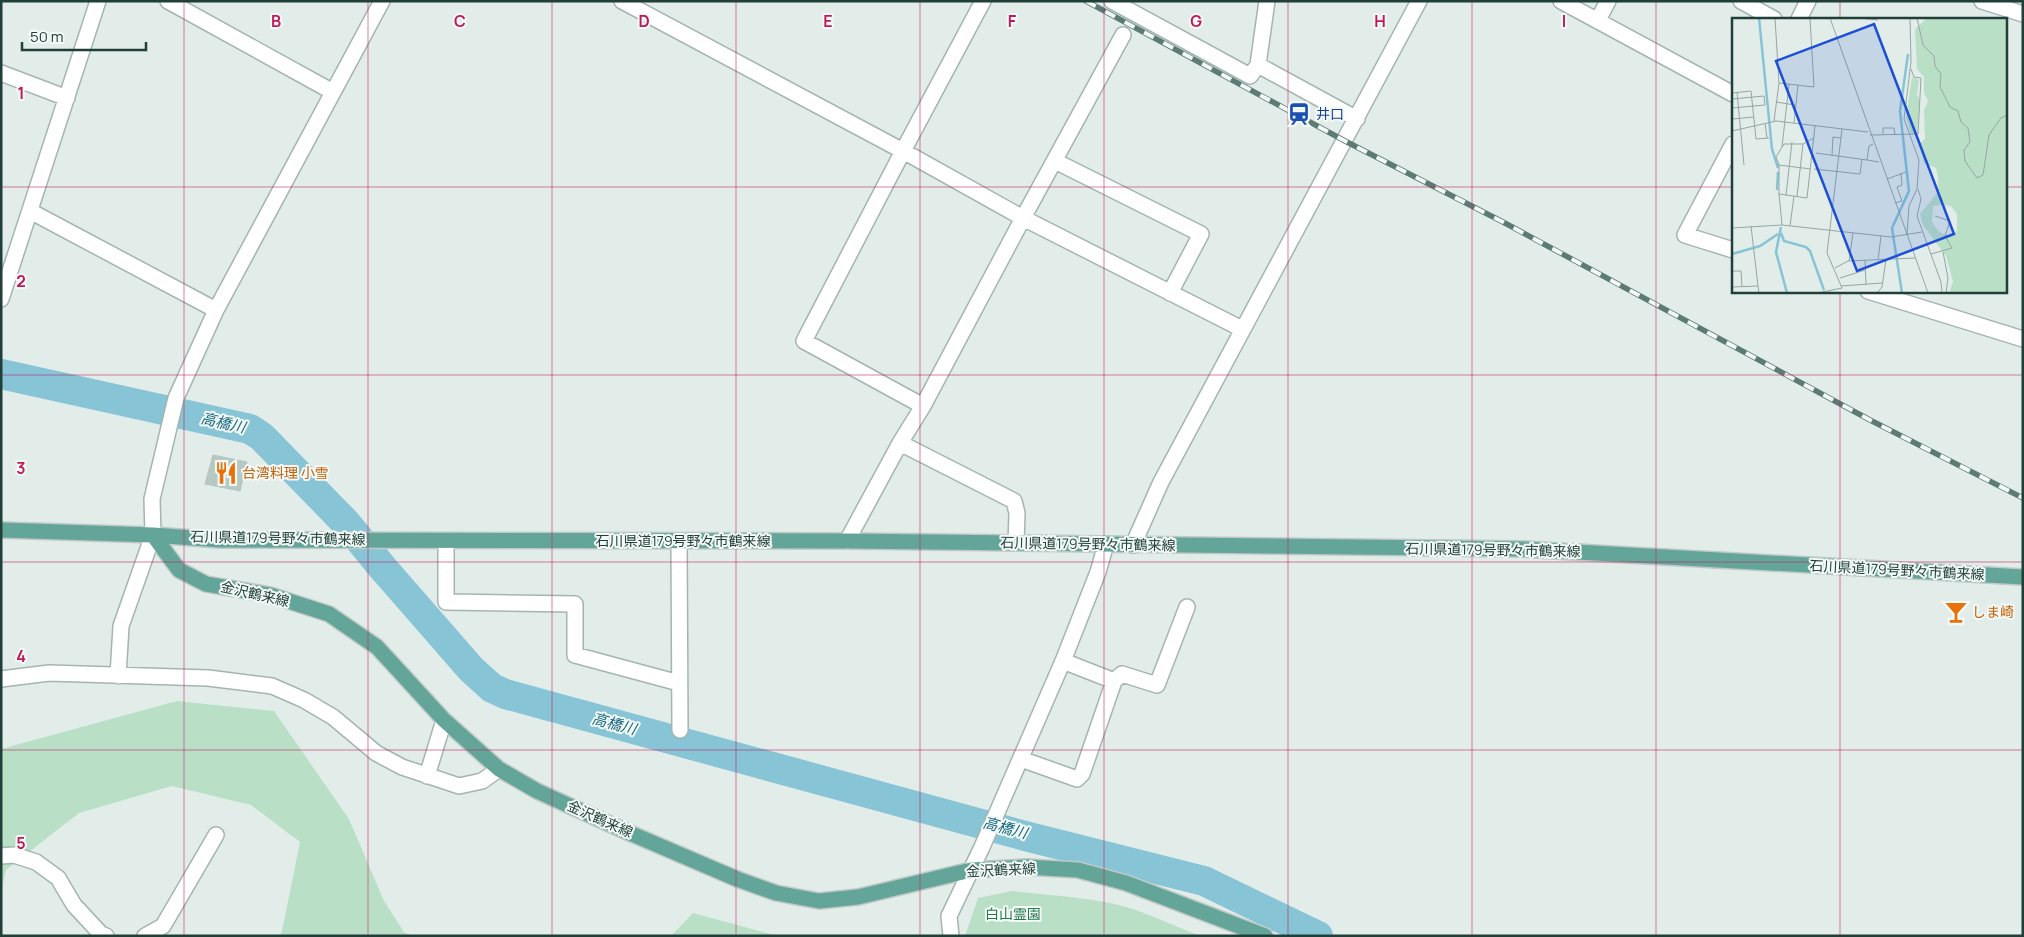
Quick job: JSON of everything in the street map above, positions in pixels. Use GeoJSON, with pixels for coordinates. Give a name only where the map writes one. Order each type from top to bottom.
{"type":"FeatureCollection","features":[{"type":"Feature","properties":{"kind":"main road"},"geometry":{"type":"LineString","coordinates":[[1,530],[153,535]]}},
{"type":"Feature","properties":{"kind":"main road","name":"石川県道179号野々市鶴来線"},"geometry":{"type":"LineString","coordinates":[[153,535],[220,540],[847,541],[1522,549],[2023,577]]}},
{"type":"Feature","properties":{"kind":"main road","name":"金沢鶴来線"},"geometry":{"type":"LineString","coordinates":[[153,535],[179,570],[206,584],[270,595],[329,614],[377,647],[444,720],[499,769],[537,791],[737,879],[776,893],[819,901],[858,897],[971,870],[1026,867],[1078,870],[1126,883],[1265,936]]}},
{"type":"Feature","properties":{"kind":"street"},"geometry":{"type":"LineString","coordinates":[[1,299],[4,280],[30,211],[98,1]]}},
{"type":"Feature","properties":{"kind":"street"},"geometry":{"type":"LineString","coordinates":[[168,1],[333,92]]}},
{"type":"Feature","properties":{"kind":"street"},"geometry":{"type":"LineString","coordinates":[[118,676],[121,626],[153,535],[152,498],[175,401],[216,310],[382,1]]}},
{"type":"Feature","properties":{"kind":"street"},"geometry":{"type":"LineString","coordinates":[[622,1],[902,150],[1023,218],[1242,330]]}},
{"type":"Feature","properties":{"kind":"street"},"geometry":{"type":"LineString","coordinates":[[923,406],[804,341],[902,150],[983,1]]}},
{"type":"Feature","properties":{"kind":"street"},"geometry":{"type":"LineString","coordinates":[[1112,1],[1250,76],[1258,65],[1267,1]]}},
{"type":"Feature","properties":{"kind":"street"},"geometry":{"type":"LineString","coordinates":[[1133,545],[1161,482],[1419,1]]}},
{"type":"Feature","properties":{"kind":"street"},"geometry":{"type":"LineString","coordinates":[[1561,1],[1732,93]]}},
{"type":"Feature","properties":{"kind":"street"},"geometry":{"type":"LineString","coordinates":[[1598,20],[1608,1]]}},
{"type":"Feature","properties":{"kind":"street"},"geometry":{"type":"LineString","coordinates":[[1741,1],[1772,18]]}},
{"type":"Feature","properties":{"kind":"street"},"geometry":{"type":"LineString","coordinates":[[1800,18],[1808,1]]}},
{"type":"Feature","properties":{"kind":"street"},"geometry":{"type":"LineString","coordinates":[[1982,1],[2023,14]]}},
{"type":"Feature","properties":{"kind":"street"},"geometry":{"type":"LineString","coordinates":[[847,541],[900,443],[923,406],[1123,35]]}},
{"type":"Feature","properties":{"kind":"street"},"geometry":{"type":"LineString","coordinates":[[1258,65],[1357,119]]}},
{"type":"Feature","properties":{"kind":"street"},"geometry":{"type":"LineString","coordinates":[[1,73],[67,98]]}},
{"type":"Feature","properties":{"kind":"street"},"geometry":{"type":"LineString","coordinates":[[1732,146],[1685,235],[1732,250]]}},
{"type":"Feature","properties":{"kind":"street"},"geometry":{"type":"LineString","coordinates":[[1055,161],[1201,234],[1170,293]]}},
{"type":"Feature","properties":{"kind":"street"},"geometry":{"type":"LineString","coordinates":[[30,211],[216,310]]}},
{"type":"Feature","properties":{"kind":"street"},"geometry":{"type":"LineString","coordinates":[[1871,292],[2023,339]]}},
{"type":"Feature","properties":{"kind":"street"},"geometry":{"type":"LineString","coordinates":[[900,443],[1014,501],[1018,513],[1016,544]]}},
{"type":"Feature","properties":{"kind":"street"},"geometry":{"type":"LineString","coordinates":[[446,541],[446,602],[575,604],[575,655],[679,683]]}},
{"type":"Feature","properties":{"kind":"street"},"geometry":{"type":"LineString","coordinates":[[679,542],[680,730]]}},
{"type":"Feature","properties":{"kind":"street"},"geometry":{"type":"LineString","coordinates":[[951,936],[949,916],[1021,760],[1063,661],[1098,572],[1106,544]]}},
{"type":"Feature","properties":{"kind":"street"},"geometry":{"type":"LineString","coordinates":[[1021,760],[1077,779],[1082,774],[1114,681],[1122,674],[1157,685],[1187,607]]}},
{"type":"Feature","properties":{"kind":"street"},"geometry":{"type":"LineString","coordinates":[[1063,661],[1114,681]]}},
{"type":"Feature","properties":{"kind":"street"},"geometry":{"type":"LineString","coordinates":[[1,679],[49,673],[208,678],[272,686],[304,700],[332,717],[376,753],[402,767],[459,786],[482,781],[499,769]]}},
{"type":"Feature","properties":{"kind":"street"},"geometry":{"type":"LineString","coordinates":[[427,776],[444,720]]}},
{"type":"Feature","properties":{"kind":"street"},"geometry":{"type":"LineString","coordinates":[[145,936],[163,926],[216,834]]}},
{"type":"Feature","properties":{"kind":"street"},"geometry":{"type":"LineString","coordinates":[[1,856],[14,855],[36,862],[58,878],[74,905],[101,934],[106,936]]}},
{"type":"Feature","properties":{"kind":"green space"},"geometry":{"type":"Polygon","coordinates":[[[177,701],[274,711],[349,819],[384,901],[404,932],[413,936],[280,936],[300,842],[251,805],[172,786],[79,813],[6,870],[1,891],[1,749],[177,701]]]}},
{"type":"Feature","properties":{"kind":"green space","name":"白山霊園"},"geometry":{"type":"Polygon","coordinates":[[[1012,891],[1089,899],[1119,905],[1142,912],[1201,936],[965,936],[978,898],[1012,891]]]}},
{"type":"Feature","properties":{"kind":"green space"},"geometry":{"type":"Polygon","coordinates":[[[693,913],[778,936],[671,936],[693,913]]]}},
{"type":"Feature","properties":{"kind":"building","name":"台湾料理 小雪"},"geometry":{"type":"Polygon","coordinates":[[[213,455],[247,462],[240,491],[205,484],[213,455]]]}},
{"type":"Feature","properties":{"kind":"waterway","name":"高橋川"},"geometry":{"type":"LineString","coordinates":[[1,374],[250,429],[262,437],[346,523],[471,669],[492,688],[505,694],[1029,837],[1204,881],[1318,936]]}},
{"type":"Feature","properties":{"kind":"railway"},"geometry":{"type":"LineString","coordinates":[[1086,1],[1345,141],[1503,222],[1870,420],[2023,498]]}},
{"type":"Feature","properties":{"kind":"place","name":"井口"},"geometry":{"type":"Point","coordinates":[1299,114]}},
{"type":"Feature","properties":{"kind":"place","name":"台湾料理 小雪"},"geometry":{"type":"Point","coordinates":[226,473]}},
{"type":"Feature","properties":{"kind":"place","name":"しま崎"},"geometry":{"type":"Point","coordinates":[1956,612]}}]}
